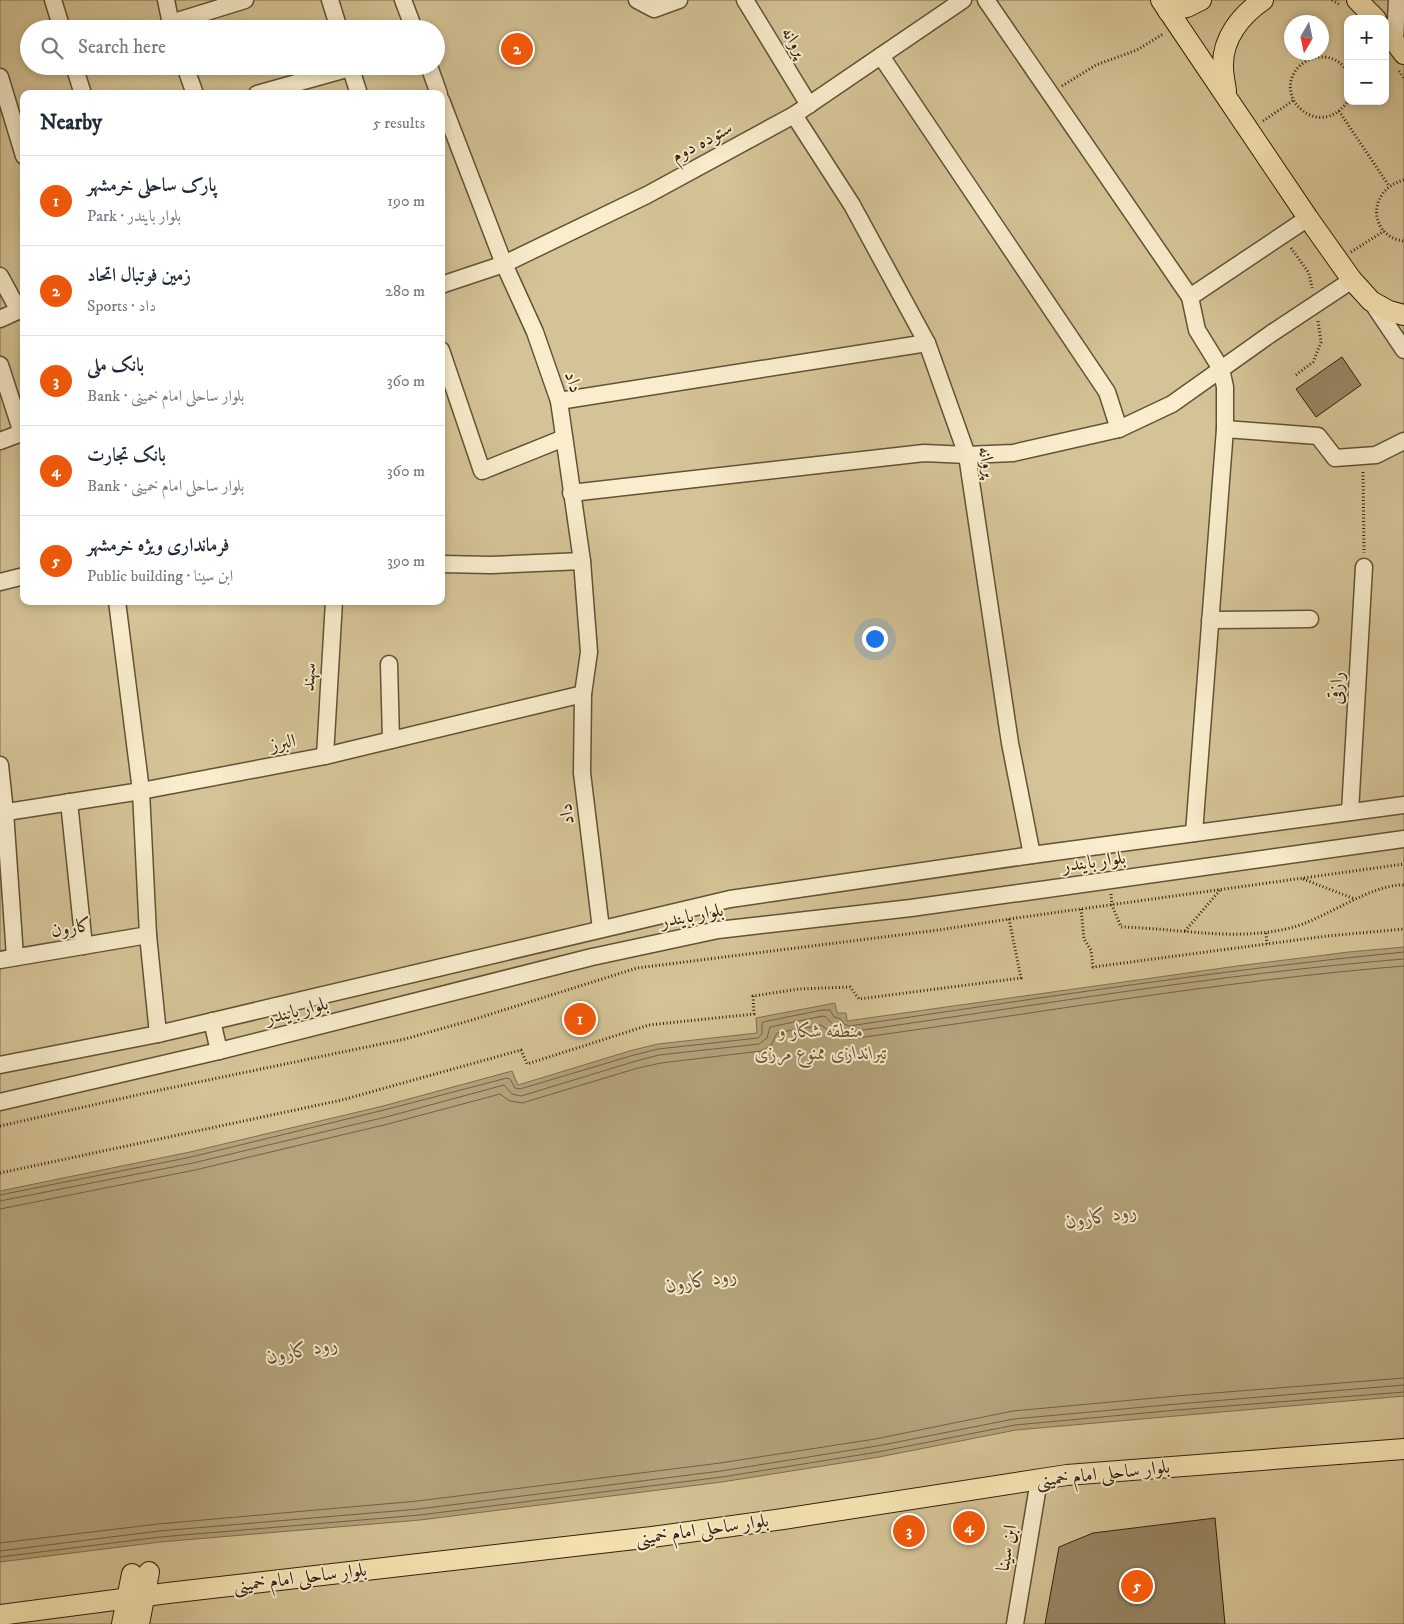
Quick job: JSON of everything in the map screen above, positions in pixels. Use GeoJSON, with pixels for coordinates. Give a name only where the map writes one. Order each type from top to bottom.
{"type":"FeatureCollection","features":[{"type":"Feature","properties":{"kind":"main road"},"geometry":{"type":"LineString","coordinates":[[1201,0],[1187,7],[1169,12],[1352,280],[1371,301],[1389,311],[1404,315]]}},
{"type":"Feature","properties":{"kind":"main road"},"geometry":{"type":"LineString","coordinates":[[1226,95],[1222,67],[1226,44],[1233,29],[1246,14],[1263,0]]}},
{"type":"Feature","properties":{"kind":"main road"},"geometry":{"type":"LineString","coordinates":[[1357,0],[1372,15]]}},
{"type":"Feature","properties":{"kind":"main road","name":"بلوار ساحلی امام خمینی"},"geometry":{"type":"LineString","coordinates":[[0,1615],[135,1597],[652,1537],[792,1518],[1067,1475],[1404,1449]]}},
{"type":"Feature","properties":{"kind":"main road"},"geometry":{"type":"LineString","coordinates":[[122,1624],[135,1597],[140,1573]]}},
{"type":"Feature","properties":{"kind":"main road"},"geometry":{"type":"LineString","coordinates":[[135,1597],[139,1624]]}},
{"type":"Feature","properties":{"kind":"street"},"geometry":{"type":"LineString","coordinates":[[53,0],[59,20]]}},
{"type":"Feature","properties":{"kind":"street"},"geometry":{"type":"LineString","coordinates":[[166,0],[171,20]]}},
{"type":"Feature","properties":{"kind":"street"},"geometry":{"type":"LineString","coordinates":[[189,20],[245,0]]}},
{"type":"Feature","properties":{"kind":"street"},"geometry":{"type":"LineString","coordinates":[[330,0],[336,20]]}},
{"type":"Feature","properties":{"kind":"street"},"geometry":{"type":"LineString","coordinates":[[404,0],[411,20]]}},
{"type":"Feature","properties":{"kind":"street"},"geometry":{"type":"LineString","coordinates":[[637,0],[654,9],[679,0]]}},
{"type":"Feature","properties":{"kind":"street","name":"پروانه"},"geometry":{"type":"LineString","coordinates":[[745,0],[809,105]]}},
{"type":"Feature","properties":{"kind":"street","name":"ستوده دوم"},"geometry":{"type":"LineString","coordinates":[[445,284],[504,264],[646,195],[794,115],[963,0]]}},
{"type":"Feature","properties":{"kind":"street"},"geometry":{"type":"LineString","coordinates":[[986,0],[1190,296],[1198,330],[1221,369],[1225,387],[1225,429],[1194,833]]}},
{"type":"Feature","properties":{"kind":"street"},"geometry":{"type":"LineString","coordinates":[[1395,41],[1397,0]]}},
{"type":"Feature","properties":{"kind":"street"},"geometry":{"type":"LineString","coordinates":[[881,56],[1107,392],[1119,429]]}},
{"type":"Feature","properties":{"kind":"street"},"geometry":{"type":"LineString","coordinates":[[77,75],[82,90]]}},
{"type":"Feature","properties":{"kind":"street"},"geometry":{"type":"LineString","coordinates":[[188,75],[194,90]]}},
{"type":"Feature","properties":{"kind":"street"},"geometry":{"type":"LineString","coordinates":[[271,90],[325,75]]}},
{"type":"Feature","properties":{"kind":"street"},"geometry":{"type":"LineString","coordinates":[[355,75],[358,90]]}},
{"type":"Feature","properties":{"kind":"street"},"geometry":{"type":"LineString","coordinates":[[432,75],[438,90]]}},
{"type":"Feature","properties":{"kind":"street"},"geometry":{"type":"LineString","coordinates":[[0,77],[20,143]]}},
{"type":"Feature","properties":{"kind":"street","name":"داد"},"geometry":{"type":"LineString","coordinates":[[445,110],[504,264],[535,332],[559,401],[582,561],[589,652],[576,695],[582,773],[601,929]]}},
{"type":"Feature","properties":{"kind":"street","name":"پروانه"},"geometry":{"type":"LineString","coordinates":[[794,115],[852,205],[927,343],[967,455],[1010,743],[1032,855]]}},
{"type":"Feature","properties":{"kind":"street"},"geometry":{"type":"LineString","coordinates":[[1190,296],[1308,218]]}},
{"type":"Feature","properties":{"kind":"street"},"geometry":{"type":"LineString","coordinates":[[0,276],[20,308]]}},
{"type":"Feature","properties":{"kind":"street"},"geometry":{"type":"LineString","coordinates":[[571,492],[924,453],[967,455],[1013,452],[1119,429],[1172,404],[1272,333],[1352,280]]}},
{"type":"Feature","properties":{"kind":"street"},"geometry":{"type":"LineString","coordinates":[[1371,301],[1404,350]]}},
{"type":"Feature","properties":{"kind":"street"},"geometry":{"type":"LineString","coordinates":[[0,319],[20,310]]}},
{"type":"Feature","properties":{"kind":"street"},"geometry":{"type":"LineString","coordinates":[[559,401],[927,343]]}},
{"type":"Feature","properties":{"kind":"street"},"geometry":{"type":"LineString","coordinates":[[445,362],[482,471],[564,438]]}},
{"type":"Feature","properties":{"kind":"street"},"geometry":{"type":"LineString","coordinates":[[0,365],[20,423]]}},
{"type":"Feature","properties":{"kind":"street"},"geometry":{"type":"LineString","coordinates":[[1225,429],[1318,436],[1335,458],[1376,455],[1404,441]]}},
{"type":"Feature","properties":{"kind":"street"},"geometry":{"type":"LineString","coordinates":[[0,441],[20,433]]}},
{"type":"Feature","properties":{"kind":"street"},"geometry":{"type":"LineString","coordinates":[[445,564],[491,565],[582,561]]}},
{"type":"Feature","properties":{"kind":"street","name":"رازقی"},"geometry":{"type":"LineString","coordinates":[[1350,812],[1364,567]]}},
{"type":"Feature","properties":{"kind":"street"},"geometry":{"type":"LineString","coordinates":[[0,582],[20,577]]}},
{"type":"Feature","properties":{"kind":"street"},"geometry":{"type":"LineString","coordinates":[[117,605],[140,791],[148,935],[158,1034]]}},
{"type":"Feature","properties":{"kind":"street","name":"سهند"},"geometry":{"type":"LineString","coordinates":[[325,756],[334,605]]}},
{"type":"Feature","properties":{"kind":"street"},"geometry":{"type":"LineString","coordinates":[[1210,620],[1310,619]]}},
{"type":"Feature","properties":{"kind":"street"},"geometry":{"type":"LineString","coordinates":[[388,664],[391,740]]}},
{"type":"Feature","properties":{"kind":"street","name":"البرز"},"geometry":{"type":"LineString","coordinates":[[3,813],[140,791],[325,756],[576,695]]}},
{"type":"Feature","properties":{"kind":"street"},"geometry":{"type":"LineString","coordinates":[[0,765],[8,958]]}},
{"type":"Feature","properties":{"kind":"street"},"geometry":{"type":"LineString","coordinates":[[69,802],[84,946]]}},
{"type":"Feature","properties":{"kind":"street","name":"بلوار بایندر"},"geometry":{"type":"LineString","coordinates":[[0,1065],[158,1034],[730,899],[1032,855],[1404,805]]}},
{"type":"Feature","properties":{"kind":"street","name":"بلوار بایندر"},"geometry":{"type":"LineString","coordinates":[[0,1102],[219,1051],[592,957],[718,930],[911,908],[1404,840]]}},
{"type":"Feature","properties":{"kind":"street","name":"کارون"},"geometry":{"type":"LineString","coordinates":[[8,958],[148,935]]}},
{"type":"Feature","properties":{"kind":"street"},"geometry":{"type":"LineString","coordinates":[[212,1021],[219,1051]]}},
{"type":"Feature","properties":{"kind":"street","name":"ابن سینا"},"geometry":{"type":"LineString","coordinates":[[1015,1624],[1040,1480]]}},
{"type":"Feature","properties":{"kind":"path"},"geometry":{"type":"LineString","coordinates":[[1051,94],[1096,65],[1137,50],[1169,12]]}},
{"type":"Feature","properties":{"kind":"path"},"geometry":{"type":"LineString","coordinates":[[1344,68],[1339,62],[1330,58],[1319,56],[1309,59],[1300,65],[1294,73],[1291,94],[1303,112],[1313,116],[1323,118],[1334,115],[1344,105]]}},
{"type":"Feature","properties":{"kind":"path"},"geometry":{"type":"LineString","coordinates":[[1250,130],[1294,100]]}},
{"type":"Feature","properties":{"kind":"path"},"geometry":{"type":"LineString","coordinates":[[1339,111],[1389,186]]}},
{"type":"Feature","properties":{"kind":"path"},"geometry":{"type":"LineString","coordinates":[[1404,180],[1389,186],[1379,197],[1376,207],[1377,218],[1384,231],[1404,241]]}},
{"type":"Feature","properties":{"kind":"path"},"geometry":{"type":"LineString","coordinates":[[1346,255],[1384,231]]}},
{"type":"Feature","properties":{"kind":"path"},"geometry":{"type":"LineString","coordinates":[[1363,456],[1364,567]]}},
{"type":"Feature","properties":{"kind":"path"},"geometry":{"type":"LineString","coordinates":[[0,1126],[405,1038],[472,1020],[637,968],[939,930],[1404,864]]}},
{"type":"Feature","properties":{"kind":"path"},"geometry":{"type":"LineString","coordinates":[[1300,878],[1356,899]]}},
{"type":"Feature","properties":{"kind":"path"},"geometry":{"type":"LineString","coordinates":[[1112,905],[1121,927],[1231,934],[1266,933],[1291,928],[1324,916],[1356,899],[1379,890],[1404,885]]}},
{"type":"Feature","properties":{"kind":"path"},"geometry":{"type":"LineString","coordinates":[[1184,932],[1221,889]]}},
{"type":"Feature","properties":{"kind":"path"},"geometry":{"type":"LineString","coordinates":[[1081,909],[1084,939],[1091,950],[1093,967],[1327,936],[1404,929]]}},
{"type":"Feature","properties":{"kind":"path"},"geometry":{"type":"LineString","coordinates":[[0,1172],[342,1100],[521,1050],[527,1064],[649,1025],[754,1014],[753,996],[799,989],[850,987],[859,999],[1021,978],[1009,919]]}},
{"type":"Feature","properties":{"kind":"path"},"geometry":{"type":"LineString","coordinates":[[1266,933],[1267,944]]}},
{"type":"Feature","properties":{"kind":"green space","name":"منطقه شکار و تیراندازی ممنوع مرزی"},"geometry":{"type":"Polygon","coordinates":[[[0,0],[1404,0],[1404,1624],[0,1624],[0,0]]]}},
{"type":"Feature","properties":{"kind":"water","name":"رود کارون"},"geometry":{"type":"Polygon","coordinates":[[[1404,947],[1404,1396],[1016,1430],[879,1457],[722,1482],[420,1520],[160,1542],[0,1562],[0,1191],[190,1152],[383,1106],[512,1071],[518,1085],[658,1044],[757,1033],[756,1018],[835,1003],[837,1013],[846,1013],[847,1021],[1237,966],[1404,947]]]}},
{"type":"Feature","properties":{"kind":"building"},"geometry":{"type":"Polygon","coordinates":[[[1342,357],[1361,385],[1316,417],[1296,389],[1342,357]]]}},
{"type":"Feature","properties":{"kind":"building"},"geometry":{"type":"Polygon","coordinates":[[[1215,1518],[1225,1624],[1045,1624],[1059,1547],[1093,1533],[1215,1518]]]}},
{"type":"Feature","properties":{"kind":"place","name":"زمین فوتبال اتحاد"},"geometry":{"type":"Point","coordinates":[517,49]}},
{"type":"Feature","properties":{"kind":"place","name":"پارک ساحلی خرمشهر"},"geometry":{"type":"Point","coordinates":[580,1019]}},
{"type":"Feature","properties":{"kind":"place","name":"بانک تجارت"},"geometry":{"type":"Point","coordinates":[969,1527]}},
{"type":"Feature","properties":{"kind":"place","name":"بانک ملی"},"geometry":{"type":"Point","coordinates":[909,1531]}},
{"type":"Feature","properties":{"kind":"place","name":"فرمانداری ویژه خرمشهر"},"geometry":{"type":"Point","coordinates":[1137,1586]}}]}
